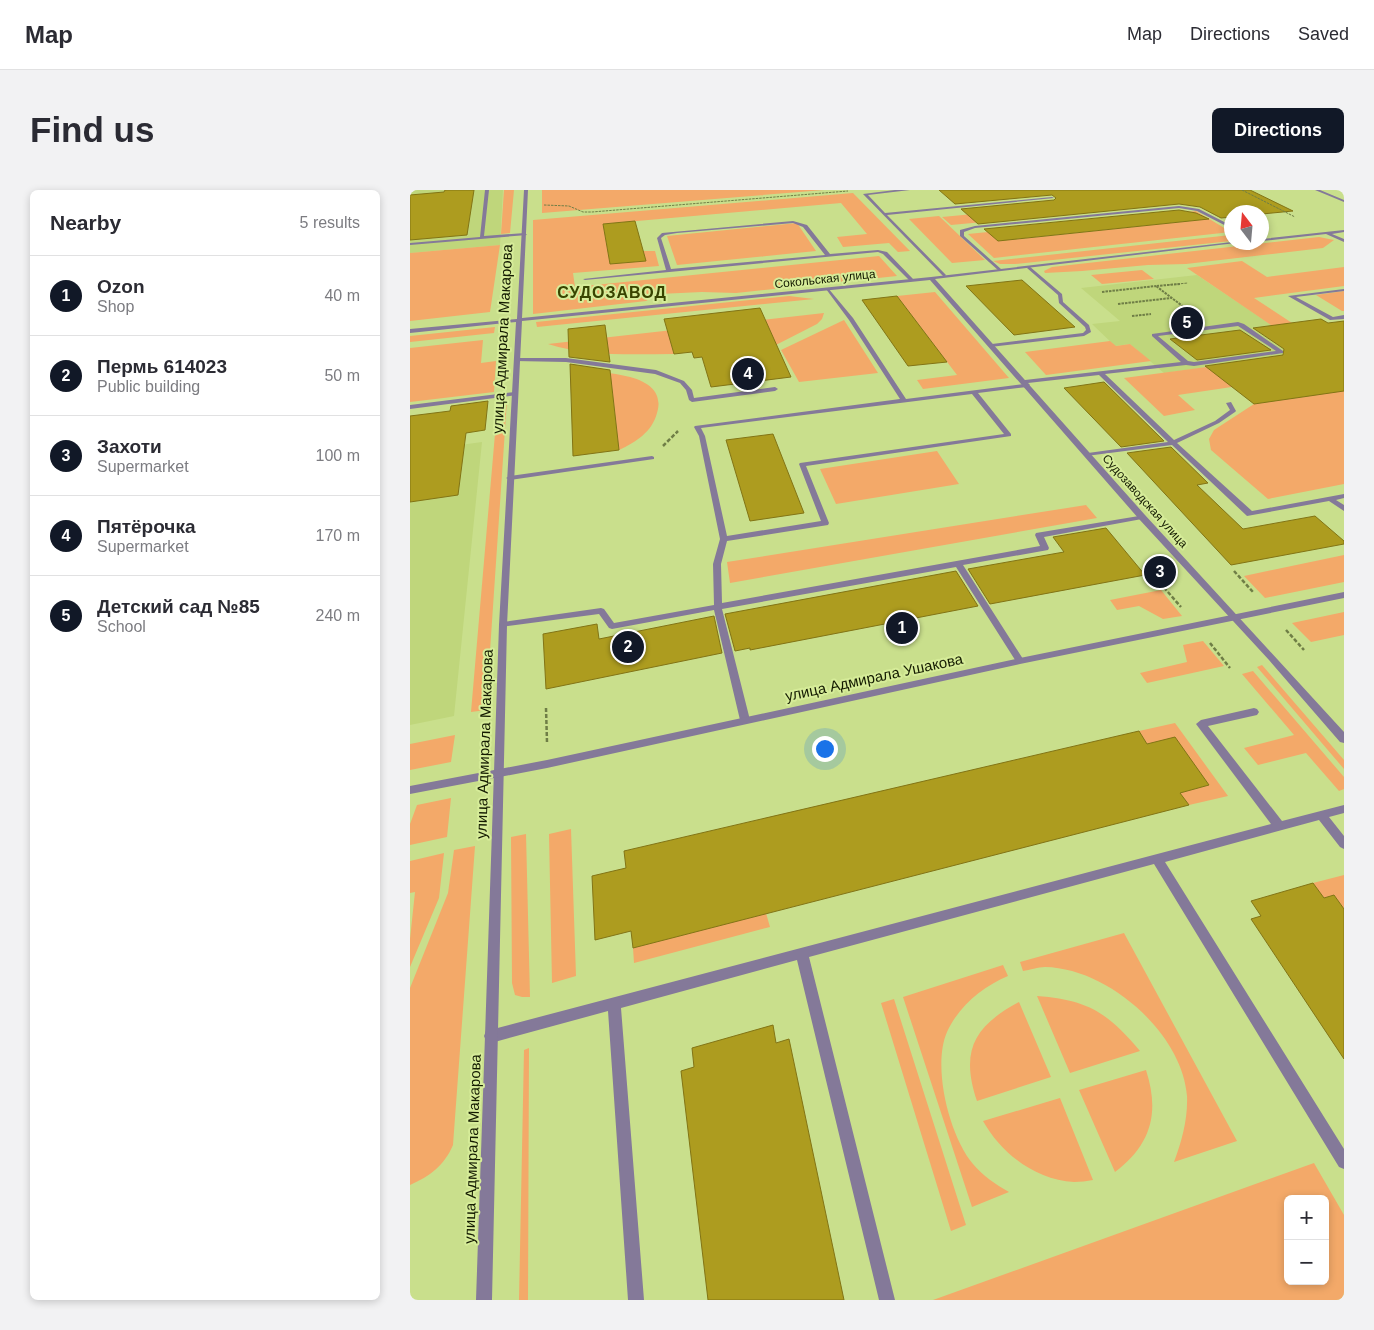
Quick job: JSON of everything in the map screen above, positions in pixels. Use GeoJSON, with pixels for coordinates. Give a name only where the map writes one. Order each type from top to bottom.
{"type":"FeatureCollection","features":[{"type":"Feature","properties":{"kind":"street"},"geometry":{"type":"LineString","coordinates":[[482,238],[487,190]]}},
{"type":"Feature","properties":{"kind":"street","name":"улица Адмирала Макарова"},"geometry":{"type":"LineString","coordinates":[[484,1300],[504,625],[526,190]]}},
{"type":"Feature","properties":{"kind":"street"},"geometry":{"type":"LineString","coordinates":[[908,190],[866,194],[944,276]]}},
{"type":"Feature","properties":{"kind":"street"},"geometry":{"type":"LineString","coordinates":[[1317,190],[1344,201]]}},
{"type":"Feature","properties":{"kind":"street"},"geometry":{"type":"LineString","coordinates":[[884,214],[1052,198]]}},
{"type":"Feature","properties":{"kind":"street"},"geometry":{"type":"LineString","coordinates":[[1000,270],[962,236],[962,230],[975,227],[1179,207],[1198,210],[1224,224]]}},
{"type":"Feature","properties":{"kind":"street"},"geometry":{"type":"LineString","coordinates":[[669,271],[659,238],[664,234],[677,232],[798,222],[805,226],[828,255]]}},
{"type":"Feature","properties":{"kind":"street"},"geometry":{"type":"LineString","coordinates":[[1269,239],[1344,231]]}},
{"type":"Feature","properties":{"kind":"street"},"geometry":{"type":"LineString","coordinates":[[1327,233],[1344,241]]}},
{"type":"Feature","properties":{"kind":"street"},"geometry":{"type":"LineString","coordinates":[[410,244],[525,234]]}},
{"type":"Feature","properties":{"kind":"street","name":"Сокольская улица"},"geometry":{"type":"LineString","coordinates":[[410,331],[828,289],[1224,244]]}},
{"type":"Feature","properties":{"kind":"street"},"geometry":{"type":"LineString","coordinates":[[585,280],[828,255],[883,252],[912,280]]}},
{"type":"Feature","properties":{"kind":"street"},"geometry":{"type":"LineString","coordinates":[[992,346],[1084,334],[1089,331],[1087,326],[1061,302],[1060,295],[1029,267]]}},
{"type":"Feature","properties":{"kind":"street","name":"Судозаводская улица"},"geometry":{"type":"LineString","coordinates":[[931,278],[1142,517],[1344,739]]}},
{"type":"Feature","properties":{"kind":"street"},"geometry":{"type":"LineString","coordinates":[[828,289],[851,319],[904,401]]}},
{"type":"Feature","properties":{"kind":"street"},"geometry":{"type":"LineString","coordinates":[[1344,290],[1291,296],[1332,319],[1344,317]]}},
{"type":"Feature","properties":{"kind":"street"},"geometry":{"type":"LineString","coordinates":[[745,720],[718,608],[717,564],[724,539],[702,436],[697,426],[974,392],[1100,373],[1186,363],[1194,364],[1281,352],[1240,324],[1154,335],[1186,363]]}},
{"type":"Feature","properties":{"kind":"street"},"geometry":{"type":"LineString","coordinates":[[517,360],[566,360],[656,372],[682,382],[689,390],[692,400],[776,388]]}},
{"type":"Feature","properties":{"kind":"street"},"geometry":{"type":"LineString","coordinates":[[1100,373],[1250,514],[1344,496]]}},
{"type":"Feature","properties":{"kind":"street"},"geometry":{"type":"LineString","coordinates":[[724,539],[825,523],[802,464],[1009,435],[974,392]]}},
{"type":"Feature","properties":{"kind":"street"},"geometry":{"type":"LineString","coordinates":[[410,407],[515,394]]}},
{"type":"Feature","properties":{"kind":"street"},"geometry":{"type":"LineString","coordinates":[[1088,455],[1173,443],[1217,422],[1233,411],[1230,403]]}},
{"type":"Feature","properties":{"kind":"street"},"geometry":{"type":"LineString","coordinates":[[510,478],[652,458]]}},
{"type":"Feature","properties":{"kind":"street"},"geometry":{"type":"LineString","coordinates":[[1331,499],[1344,509]]}},
{"type":"Feature","properties":{"kind":"street"},"geometry":{"type":"LineString","coordinates":[[504,625],[602,611],[612,626],[960,565],[1044,548],[1039,535],[1142,517]]}},
{"type":"Feature","properties":{"kind":"street"},"geometry":{"type":"LineString","coordinates":[[960,565],[1020,661]]}},
{"type":"Feature","properties":{"kind":"street","name":"улица Адмирала Ушакова"},"geometry":{"type":"LineString","coordinates":[[410,790],[499,774],[1020,661],[1344,594]]}},
{"type":"Feature","properties":{"kind":"street"},"geometry":{"type":"LineString","coordinates":[[1254,712],[1201,724],[1279,826]]}},
{"type":"Feature","properties":{"kind":"street"},"geometry":{"type":"LineString","coordinates":[[491,1036],[1344,809]]}},
{"type":"Feature","properties":{"kind":"street"},"geometry":{"type":"LineString","coordinates":[[1321,815],[1344,844]]}},
{"type":"Feature","properties":{"kind":"street"},"geometry":{"type":"LineString","coordinates":[[1157,859],[1344,1162]]}},
{"type":"Feature","properties":{"kind":"street"},"geometry":{"type":"LineString","coordinates":[[802,954],[887,1300]]}},
{"type":"Feature","properties":{"kind":"street"},"geometry":{"type":"LineString","coordinates":[[614,1003],[636,1300]]}},
{"type":"Feature","properties":{"kind":"path"},"geometry":{"type":"LineString","coordinates":[[1242,190],[1327,233]]}},
{"type":"Feature","properties":{"kind":"path"},"geometry":{"type":"LineString","coordinates":[[526,207],[561,205],[583,212],[602,212],[849,191]]}},
{"type":"Feature","properties":{"kind":"path"},"geometry":{"type":"LineString","coordinates":[[1102,292],[1188,283]]}},
{"type":"Feature","properties":{"kind":"path"},"geometry":{"type":"LineString","coordinates":[[1156,286],[1212,327]]}},
{"type":"Feature","properties":{"kind":"path"},"geometry":{"type":"LineString","coordinates":[[1118,304],[1172,298]]}},
{"type":"Feature","properties":{"kind":"path"},"geometry":{"type":"LineString","coordinates":[[1234,571],[1254,593]]}},
{"type":"Feature","properties":{"kind":"path"},"geometry":{"type":"LineString","coordinates":[[1160,583],[1182,608]]}},
{"type":"Feature","properties":{"kind":"path"},"geometry":{"type":"LineString","coordinates":[[1286,630],[1304,650]]}},
{"type":"Feature","properties":{"kind":"path"},"geometry":{"type":"LineString","coordinates":[[1208,641],[1230,668]]}},
{"type":"Feature","properties":{"kind":"path"},"geometry":{"type":"LineString","coordinates":[[546,708],[547,743]]}},
{"type":"Feature","properties":{"kind":"shaded area"},"geometry":{"type":"Polygon","coordinates":[[[410,190],[503,190],[500,245],[410,253],[410,190]]]}},
{"type":"Feature","properties":{"kind":"shaded area"},"geometry":{"type":"Polygon","coordinates":[[[504,190],[514,190],[510,233],[501,234],[504,190]]]}},
{"type":"Feature","properties":{"kind":"shaded area"},"geometry":{"type":"Polygon","coordinates":[[[542,190],[824,190],[542,213],[542,190]]]}},
{"type":"Feature","properties":{"kind":"shaded area"},"geometry":{"type":"Polygon","coordinates":[[[853,193],[910,251],[898,252],[889,243],[843,247],[837,237],[867,234],[841,203],[603,224],[610,264],[645,261],[643,251],[655,251],[659,266],[573,273],[575,287],[879,256],[897,276],[736,293],[659,294],[646,301],[533,314],[533,220],[853,193]]]}},
{"type":"Feature","properties":{"kind":"shaded area"},"geometry":{"type":"Polygon","coordinates":[[[1035,208],[1047,216],[951,225],[942,217],[1035,208]]]}},
{"type":"Feature","properties":{"kind":"shaded area"},"geometry":{"type":"Polygon","coordinates":[[[1196,211],[1224,228],[1224,233],[994,258],[968,234],[988,232],[998,241],[1200,220],[1187,212],[1196,211]]]}},
{"type":"Feature","properties":{"kind":"shaded area"},"geometry":{"type":"Polygon","coordinates":[[[939,216],[985,260],[952,263],[909,219],[939,216]]]}},
{"type":"Feature","properties":{"kind":"shaded area"},"geometry":{"type":"Polygon","coordinates":[[[797,223],[816,251],[677,265],[667,236],[797,223]]]}},
{"type":"Feature","properties":{"kind":"shaded area"},"geometry":{"type":"Polygon","coordinates":[[[1224,236],[1224,242],[1015,264],[1000,264],[993,261],[1224,236]]]}},
{"type":"Feature","properties":{"kind":"shaded area"},"geometry":{"type":"Polygon","coordinates":[[[1319,237],[1334,240],[1323,248],[1186,264],[1045,273],[1044,271],[1052,267],[1224,248],[1224,250],[1269,250],[1269,243],[1319,237]]]}},
{"type":"Feature","properties":{"kind":"shaded area"},"geometry":{"type":"Polygon","coordinates":[[[500,245],[490,312],[410,321],[410,253],[500,245]]]}},
{"type":"Feature","properties":{"kind":"shaded area"},"geometry":{"type":"Polygon","coordinates":[[[1242,261],[1267,277],[1344,267],[1344,286],[1254,298],[1321,342],[1344,362],[1344,484],[1268,499],[1211,450],[1209,439],[1214,430],[1254,404],[1310,396],[1285,379],[1178,395],[1195,410],[1164,416],[1124,378],[1312,353],[1187,268],[1242,261]]]}},
{"type":"Feature","properties":{"kind":"shaded area"},"geometry":{"type":"Polygon","coordinates":[[[1142,270],[1154,279],[1102,284],[1091,275],[1142,270]]]}},
{"type":"Feature","properties":{"kind":"shaded area"},"geometry":{"type":"Polygon","coordinates":[[[1197,275],[1313,353],[1164,373],[1130,344],[1115,346],[1092,324],[1120,321],[1081,288],[1197,275]]]}},
{"type":"Feature","properties":{"kind":"shaded area"},"geometry":{"type":"Polygon","coordinates":[[[1344,291],[1344,311],[1316,295],[1344,291]]]}},
{"type":"Feature","properties":{"kind":"shaded area"},"geometry":{"type":"Polygon","coordinates":[[[935,292],[1009,378],[923,389],[917,380],[957,375],[897,296],[935,292]]]}},
{"type":"Feature","properties":{"kind":"shaded area"},"geometry":{"type":"Polygon","coordinates":[[[789,296],[814,299],[537,327],[536,322],[789,296]]]}},
{"type":"Feature","properties":{"kind":"shaded area"},"geometry":{"type":"Polygon","coordinates":[[[824,313],[822,319],[817,324],[770,348],[671,344],[674,354],[627,354],[579,351],[548,344],[824,313]]]}},
{"type":"Feature","properties":{"kind":"shaded area"},"geometry":{"type":"Polygon","coordinates":[[[844,320],[878,373],[799,382],[781,350],[844,320]]]}},
{"type":"Feature","properties":{"kind":"shaded area"},"geometry":{"type":"Polygon","coordinates":[[[495,327],[494,333],[410,342],[410,336],[495,327]]]}},
{"type":"Feature","properties":{"kind":"shaded area"},"geometry":{"type":"Polygon","coordinates":[[[483,340],[481,363],[496,361],[494,392],[410,402],[410,348],[483,340]]]}},
{"type":"Feature","properties":{"kind":"shaded area"},"geometry":{"type":"Polygon","coordinates":[[[1110,341],[1116,346],[1130,344],[1151,361],[1046,375],[1025,352],[1110,341]]]}},
{"type":"Feature","properties":{"kind":"shaded area"},"geometry":{"type":"Polygon","coordinates":[[[570,370],[612,374],[642,381],[653,389],[658,399],[655,420],[643,436],[619,450],[612,387],[571,392],[570,370]]]}},
{"type":"Feature","properties":{"kind":"shaded area"},"geometry":{"type":"Polygon","coordinates":[[[503,398],[507,400],[486,710],[471,712],[498,399],[503,398]]]}},
{"type":"Feature","properties":{"kind":"shaded area"},"geometry":{"type":"Polygon","coordinates":[[[482,442],[454,716],[410,725],[410,452],[482,442]]]}},
{"type":"Feature","properties":{"kind":"shaded area"},"geometry":{"type":"Polygon","coordinates":[[[937,451],[959,484],[836,504],[820,469],[937,451]]]}},
{"type":"Feature","properties":{"kind":"shaded area"},"geometry":{"type":"Polygon","coordinates":[[[1086,505],[1097,518],[730,583],[727,562],[1086,505]]]}},
{"type":"Feature","properties":{"kind":"shaded area"},"geometry":{"type":"Polygon","coordinates":[[[1344,555],[1344,582],[1265,598],[1244,576],[1344,555]]]}},
{"type":"Feature","properties":{"kind":"shaded area"},"geometry":{"type":"Polygon","coordinates":[[[1161,590],[1182,616],[1163,619],[1139,606],[1117,610],[1110,600],[1161,590]]]}},
{"type":"Feature","properties":{"kind":"shaded area"},"geometry":{"type":"Polygon","coordinates":[[[1344,612],[1344,635],[1311,642],[1292,623],[1344,612]]]}},
{"type":"Feature","properties":{"kind":"shaded area"},"geometry":{"type":"Polygon","coordinates":[[[1203,641],[1224,666],[1147,683],[1140,673],[1187,662],[1183,645],[1203,641]]]}},
{"type":"Feature","properties":{"kind":"shaded area"},"geometry":{"type":"Polygon","coordinates":[[[1262,665],[1344,760],[1344,769],[1257,667],[1262,665]]]}},
{"type":"Feature","properties":{"kind":"shaded area"},"geometry":{"type":"Polygon","coordinates":[[[1253,671],[1344,777],[1344,789],[1339,791],[1306,753],[1258,765],[1244,748],[1294,735],[1242,674],[1253,671]]]}},
{"type":"Feature","properties":{"kind":"shaded area"},"geometry":{"type":"Polygon","coordinates":[[[1175,723],[1228,796],[1189,805],[1180,793],[1209,785],[1175,738],[1147,744],[1139,731],[1175,723]]]}},
{"type":"Feature","properties":{"kind":"shaded area"},"geometry":{"type":"Polygon","coordinates":[[[455,735],[451,762],[410,770],[410,744],[455,735]]]}},
{"type":"Feature","properties":{"kind":"shaded area"},"geometry":{"type":"Polygon","coordinates":[[[451,798],[447,837],[410,845],[410,824],[417,805],[451,798]]]}},
{"type":"Feature","properties":{"kind":"shaded area"},"geometry":{"type":"Polygon","coordinates":[[[571,829],[576,976],[552,983],[549,834],[571,829]]]}},
{"type":"Feature","properties":{"kind":"shaded area"},"geometry":{"type":"Polygon","coordinates":[[[526,834],[530,997],[522,997],[515,995],[512,983],[511,837],[526,834]]]}},
{"type":"Feature","properties":{"kind":"shaded area"},"geometry":{"type":"Polygon","coordinates":[[[475,846],[453,1145],[441,1165],[424,1178],[410,1185],[410,988],[448,893],[454,850],[475,846]]]}},
{"type":"Feature","properties":{"kind":"shaded area"},"geometry":{"type":"Polygon","coordinates":[[[444,853],[439,898],[410,967],[410,939],[415,892],[410,893],[410,861],[444,853]]]}},
{"type":"Feature","properties":{"kind":"shaded area"},"geometry":{"type":"Polygon","coordinates":[[[1344,875],[1344,909],[1334,895],[1324,898],[1313,883],[1344,875]]]}},
{"type":"Feature","properties":{"kind":"shaded area"},"geometry":{"type":"Polygon","coordinates":[[[766,913],[770,927],[634,963],[633,948],[766,913]]]}},
{"type":"Feature","properties":{"kind":"shaded area"},"geometry":{"type":"Polygon","coordinates":[[[1124,933],[1237,1141],[1174,1162],[1184,1129],[1187,1113],[1187,1096],[1182,1072],[1172,1049],[1156,1028],[1138,1008],[1116,992],[1093,979],[1069,970],[1045,967],[1023,971],[1020,962],[1124,933]]]}},
{"type":"Feature","properties":{"kind":"shaded area"},"geometry":{"type":"Polygon","coordinates":[[[1003,965],[1008,976],[998,980],[972,998],[952,1023],[943,1046],[941,1063],[945,1100],[950,1119],[964,1152],[973,1164],[990,1180],[1009,1192],[972,1207],[903,997],[1003,965]]]}},
{"type":"Feature","properties":{"kind":"shaded area"},"geometry":{"type":"Polygon","coordinates":[[[1037,996],[1070,1001],[1095,1010],[1117,1027],[1140,1051],[1070,1073],[1037,996]]]}},
{"type":"Feature","properties":{"kind":"shaded area"},"geometry":{"type":"Polygon","coordinates":[[[894,999],[966,1225],[951,1231],[881,1003],[894,999]]]}},
{"type":"Feature","properties":{"kind":"shaded area"},"geometry":{"type":"Polygon","coordinates":[[[1019,1002],[1051,1077],[977,1101],[970,1068],[971,1054],[975,1042],[981,1031],[991,1021],[1019,1002]]]}},
{"type":"Feature","properties":{"kind":"shaded area"},"geometry":{"type":"Polygon","coordinates":[[[529,1048],[528,1300],[519,1300],[524,1050],[529,1048]]]}},
{"type":"Feature","properties":{"kind":"shaded area"},"geometry":{"type":"Polygon","coordinates":[[[1146,1070],[1152,1100],[1152,1114],[1149,1127],[1137,1151],[1115,1172],[1079,1090],[1146,1070]]]}},
{"type":"Feature","properties":{"kind":"shaded area"},"geometry":{"type":"Polygon","coordinates":[[[1060,1098],[1093,1180],[1074,1182],[1060,1180],[1033,1170],[1009,1154],[990,1133],[983,1121],[1060,1098]]]}},
{"type":"Feature","properties":{"kind":"shaded area"},"geometry":{"type":"Polygon","coordinates":[[[1314,1163],[1344,1215],[1344,1300],[933,1300],[1314,1163]]]}},
{"type":"Feature","properties":{"kind":"building"},"geometry":{"type":"Polygon","coordinates":[[[445,190],[474,190],[467,235],[410,240],[410,195],[444,192],[445,190]]]}},
{"type":"Feature","properties":{"kind":"building"},"geometry":{"type":"Polygon","coordinates":[[[939,190],[1250,190],[1293,211],[1269,213],[1269,205],[1224,205],[1224,218],[1221,218],[1200,207],[1179,204],[978,224],[961,209],[1054,200],[1056,198],[1052,195],[955,204],[939,190]]]}},
{"type":"Feature","properties":{"kind":"building"},"geometry":{"type":"Polygon","coordinates":[[[1179,210],[1196,213],[1209,219],[998,241],[984,229],[1179,210]]]}},
{"type":"Feature","properties":{"kind":"building"},"geometry":{"type":"Polygon","coordinates":[[[635,221],[646,261],[610,264],[603,224],[635,221]]]}},
{"type":"Feature","properties":{"kind":"building"},"geometry":{"type":"Polygon","coordinates":[[[1022,280],[1075,327],[1014,335],[966,286],[1022,280]]]}},
{"type":"Feature","properties":{"kind":"building"},"geometry":{"type":"Polygon","coordinates":[[[897,296],[947,362],[908,366],[862,300],[897,296]]]}},
{"type":"Feature","properties":{"kind":"building"},"geometry":{"type":"Polygon","coordinates":[[[760,308],[791,377],[711,387],[702,357],[694,358],[692,352],[674,354],[664,319],[760,308]]]}},
{"type":"Feature","properties":{"kind":"building"},"geometry":{"type":"Polygon","coordinates":[[[1321,319],[1328,323],[1344,321],[1344,391],[1254,404],[1205,366],[1283,355],[1284,349],[1253,328],[1321,319]]]}},
{"type":"Feature","properties":{"kind":"building"},"geometry":{"type":"Polygon","coordinates":[[[605,325],[610,362],[569,357],[568,329],[605,325]]]}},
{"type":"Feature","properties":{"kind":"building"},"geometry":{"type":"Polygon","coordinates":[[[1240,330],[1271,350],[1197,360],[1170,339],[1240,330]]]}},
{"type":"Feature","properties":{"kind":"building"},"geometry":{"type":"Polygon","coordinates":[[[570,364],[610,370],[619,450],[573,456],[570,364]]]}},
{"type":"Feature","properties":{"kind":"building"},"geometry":{"type":"Polygon","coordinates":[[[1104,382],[1164,441],[1121,447],[1064,388],[1104,382]]]}},
{"type":"Feature","properties":{"kind":"building"},"geometry":{"type":"Polygon","coordinates":[[[488,401],[485,430],[466,433],[458,495],[410,502],[410,416],[450,411],[451,406],[488,401]]]}},
{"type":"Feature","properties":{"kind":"building"},"geometry":{"type":"Polygon","coordinates":[[[773,434],[804,513],[750,521],[726,440],[773,434]]]}},
{"type":"Feature","properties":{"kind":"building"},"geometry":{"type":"Polygon","coordinates":[[[1171,447],[1208,483],[1197,485],[1243,529],[1315,516],[1344,541],[1344,544],[1231,565],[1127,453],[1171,447]]]}},
{"type":"Feature","properties":{"kind":"building"},"geometry":{"type":"Polygon","coordinates":[[[1106,528],[1145,575],[990,604],[968,569],[1064,552],[1053,537],[1106,528]]]}},
{"type":"Feature","properties":{"kind":"building"},"geometry":{"type":"Polygon","coordinates":[[[956,571],[978,606],[750,650],[750,648],[735,651],[725,614],[956,571]]]}},
{"type":"Feature","properties":{"kind":"building"},"geometry":{"type":"Polygon","coordinates":[[[714,616],[722,653],[546,689],[543,634],[597,624],[599,639],[714,616]]]}},
{"type":"Feature","properties":{"kind":"building"},"geometry":{"type":"Polygon","coordinates":[[[1139,731],[1147,744],[1175,737],[1209,785],[1180,793],[1189,805],[633,948],[631,931],[595,940],[592,876],[626,868],[624,851],[1139,731]]]}},
{"type":"Feature","properties":{"kind":"building"},"geometry":{"type":"Polygon","coordinates":[[[1313,883],[1324,898],[1334,895],[1344,909],[1344,1059],[1251,919],[1261,916],[1251,901],[1313,883]]]}},
{"type":"Feature","properties":{"kind":"building"},"geometry":{"type":"Polygon","coordinates":[[[773,1025],[776,1043],[789,1039],[844,1300],[708,1300],[681,1071],[694,1067],[692,1048],[773,1025]]]}},
{"type":"Feature","properties":{"kind":"place","name":"Детский сад №85"},"geometry":{"type":"Point","coordinates":[1187,323]}},
{"type":"Feature","properties":{"kind":"place","name":"Пятёрочка"},"geometry":{"type":"Point","coordinates":[748,374]}},
{"type":"Feature","properties":{"kind":"place","name":"Захоти"},"geometry":{"type":"Point","coordinates":[1160,572]}},
{"type":"Feature","properties":{"kind":"place","name":"Ozon"},"geometry":{"type":"Point","coordinates":[902,628]}},
{"type":"Feature","properties":{"kind":"place","name":"Пермь 614023"},"geometry":{"type":"Point","coordinates":[628,647]}},
{"type":"Feature","properties":{"kind":"district","name":"СУДОЗАВОД"},"geometry":{"type":"Point","coordinates":[612,292]}}]}
